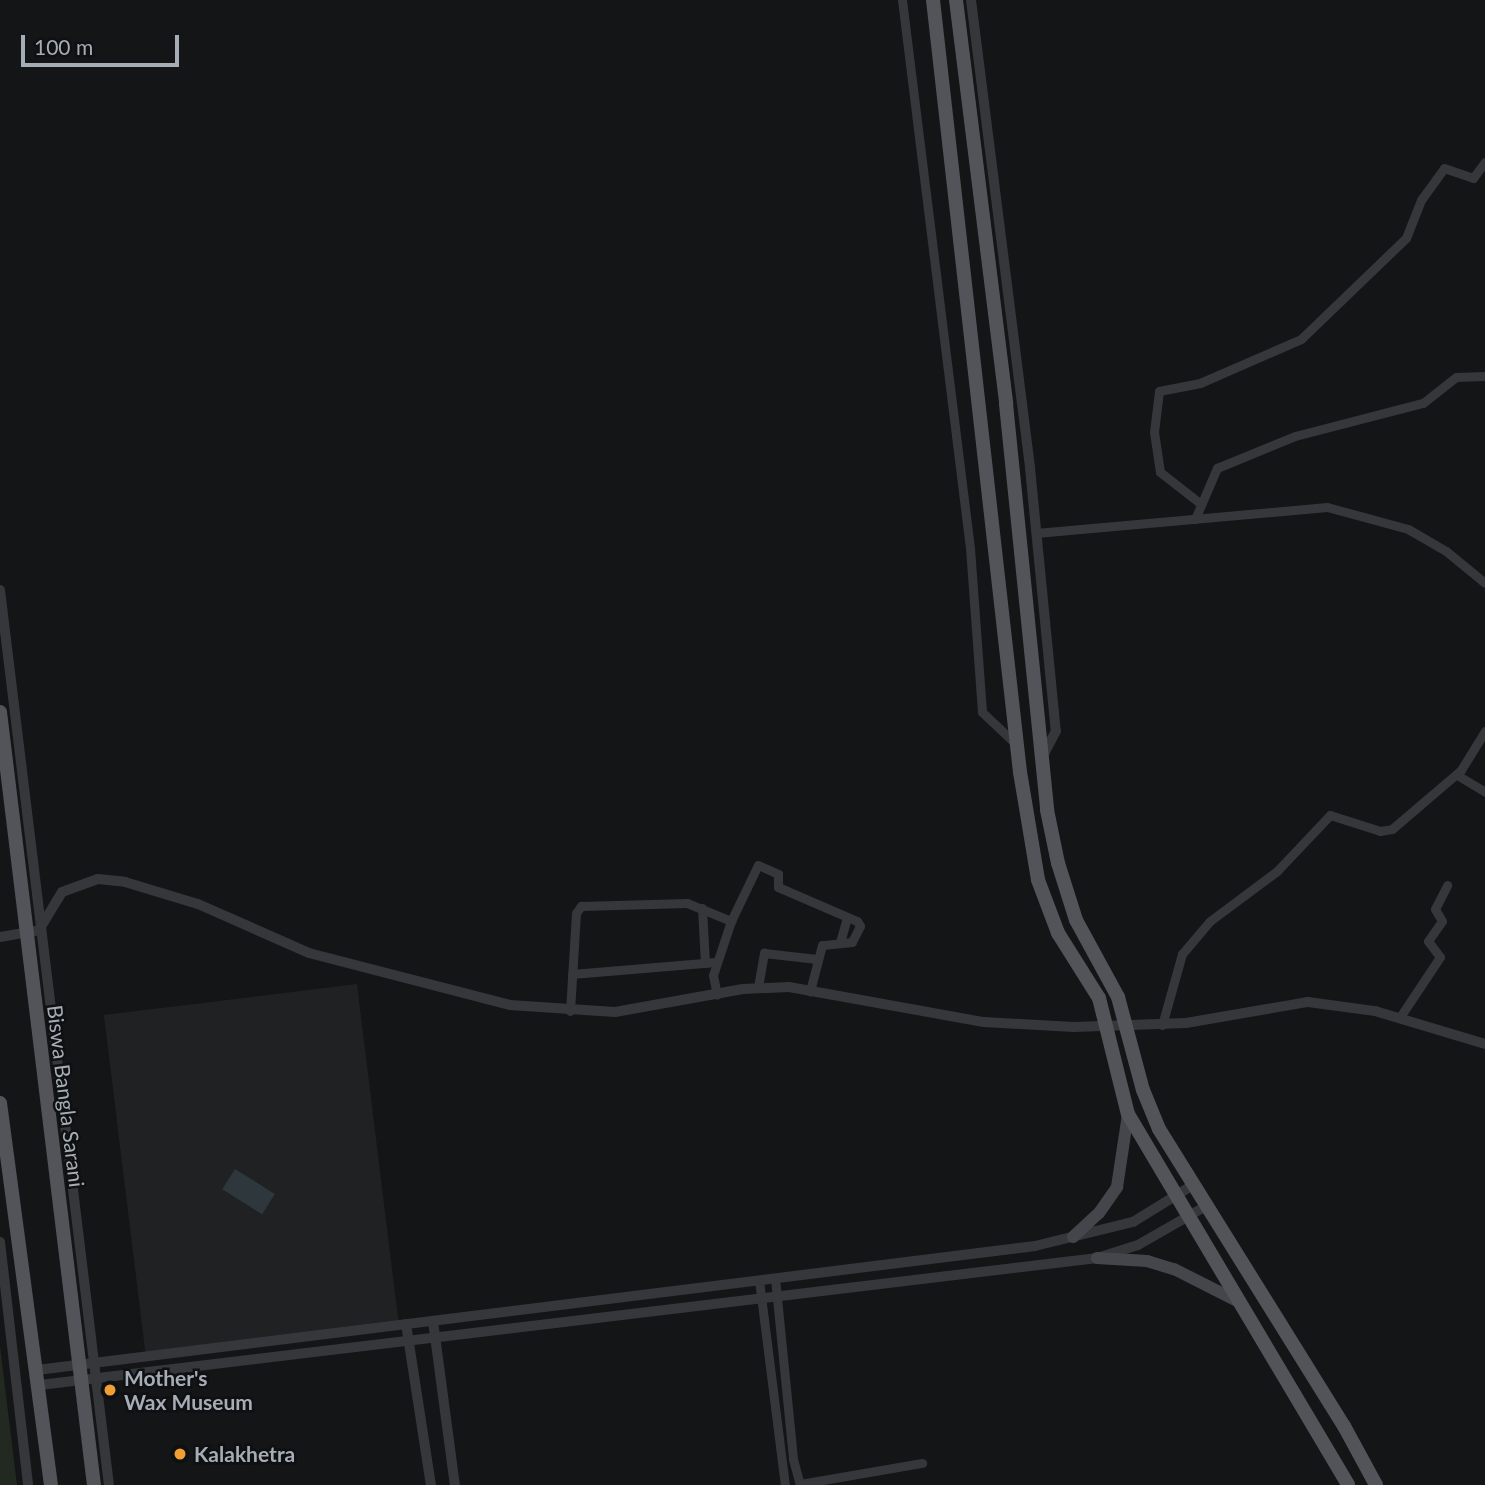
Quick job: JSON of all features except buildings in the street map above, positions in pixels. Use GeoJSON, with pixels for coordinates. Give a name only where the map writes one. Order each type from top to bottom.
{"type":"FeatureCollection","features":[{"type":"Feature","properties":{"kind":"main road"},"geometry":{"type":"LineString","coordinates":[[933,0],[1018,746],[1038,880],[1058,933],[1099,999],[1128,1114],[1174,1197],[1241,1303],[1348,1485]]}},
{"type":"Feature","properties":{"kind":"main road"},"geometry":{"type":"LineString","coordinates":[[956,0],[1006,404],[1047,810],[1065,886],[1076,920],[1113,985],[1149,1108],[1193,1185],[1340,1419],[1376,1485]]}},
{"type":"Feature","properties":{"kind":"main road","name":"Biswa Bangla Sarani"},"geometry":{"type":"LineString","coordinates":[[0,712],[24,934],[79,1364],[89,1381],[94,1485]]}},
{"type":"Feature","properties":{"kind":"main road"},"geometry":{"type":"LineString","coordinates":[[0,1103],[40,1385],[51,1485]]}},
{"type":"Feature","properties":{"kind":"main road"},"geometry":{"type":"LineString","coordinates":[[1073,1237],[1099,1213],[1117,1187],[1128,1114]]}},
{"type":"Feature","properties":{"kind":"main road"},"geometry":{"type":"LineString","coordinates":[[1097,1258],[1147,1261],[1174,1269],[1241,1303]]}},
{"type":"Feature","properties":{"kind":"street"},"geometry":{"type":"LineString","coordinates":[[902,0],[970,548],[982,712],[1018,746]]}},
{"type":"Feature","properties":{"kind":"street"},"geometry":{"type":"LineString","coordinates":[[971,0],[1037,533],[1056,731],[1043,755]]}},
{"type":"Feature","properties":{"kind":"street"},"geometry":{"type":"LineString","coordinates":[[1200,504],[1160,472],[1154,432],[1159,391],[1200,383],[1301,339],[1406,238],[1421,200],[1444,168],[1473,178],[1485,162]]}},
{"type":"Feature","properties":{"kind":"street"},"geometry":{"type":"LineString","coordinates":[[1195,519],[1217,468],[1296,436],[1423,403],[1456,377],[1485,376]]}},
{"type":"Feature","properties":{"kind":"street"},"geometry":{"type":"LineString","coordinates":[[1037,533],[1195,519],[1343,510],[1408,529],[1446,551],[1485,583]]}},
{"type":"Feature","properties":{"kind":"street"},"geometry":{"type":"LineString","coordinates":[[0,590],[39,930],[95,1364],[89,1381],[109,1485]]}},
{"type":"Feature","properties":{"kind":"street"},"geometry":{"type":"LineString","coordinates":[[1162,1025],[1182,954],[1191,939],[1277,871],[1325,818],[1336,816],[1387,831],[1457,775],[1485,731]]}},
{"type":"Feature","properties":{"kind":"street"},"geometry":{"type":"LineString","coordinates":[[1457,775],[1485,792]]}},
{"type":"Feature","properties":{"kind":"street"},"geometry":{"type":"LineString","coordinates":[[717,995],[716,962],[731,921],[758,865],[777,872],[778,887],[847,917],[860,926],[852,942],[822,945],[810,991]]}},
{"type":"Feature","properties":{"kind":"street"},"geometry":{"type":"LineString","coordinates":[[0,937],[39,930],[62,892],[98,879],[125,882],[198,904],[309,953],[370,971],[510,1005],[570,1011],[632,1011],[758,988],[810,991],[984,1022],[1030,1027],[1162,1025],[1286,1003],[1347,1005],[1399,1017],[1485,1045]]}},
{"type":"Feature","properties":{"kind":"street"},"geometry":{"type":"LineString","coordinates":[[1399,1017],[1440,957],[1428,941],[1442,921],[1435,909],[1447,885]]}},
{"type":"Feature","properties":{"kind":"street"},"geometry":{"type":"LineString","coordinates":[[570,1011],[579,907],[687,903],[731,921]]}},
{"type":"Feature","properties":{"kind":"street"},"geometry":{"type":"LineString","coordinates":[[702,908],[705,963]]}},
{"type":"Feature","properties":{"kind":"street"},"geometry":{"type":"LineString","coordinates":[[840,942],[847,917]]}},
{"type":"Feature","properties":{"kind":"street"},"geometry":{"type":"LineString","coordinates":[[758,988],[764,953],[817,959]]}},
{"type":"Feature","properties":{"kind":"street"},"geometry":{"type":"LineString","coordinates":[[572,974],[716,962]]}},
{"type":"Feature","properties":{"kind":"street"},"geometry":{"type":"LineString","coordinates":[[37,1370],[95,1364],[225,1343],[433,1321],[1035,1246],[1133,1222],[1193,1185]]}},
{"type":"Feature","properties":{"kind":"street"},"geometry":{"type":"LineString","coordinates":[[40,1385],[436,1340],[1097,1258],[1138,1245],[1206,1206]]}},
{"type":"Feature","properties":{"kind":"street"},"geometry":{"type":"LineString","coordinates":[[0,1242],[28,1485]]}},
{"type":"Feature","properties":{"kind":"street"},"geometry":{"type":"LineString","coordinates":[[775,1278],[793,1459],[800,1485],[922,1463]]}},
{"type":"Feature","properties":{"kind":"street"},"geometry":{"type":"LineString","coordinates":[[759,1280],[785,1485]]}},
{"type":"Feature","properties":{"kind":"street"},"geometry":{"type":"LineString","coordinates":[[433,1321],[455,1485]]}},
{"type":"Feature","properties":{"kind":"street"},"geometry":{"type":"LineString","coordinates":[[406,1324],[431,1485]]}},
{"type":"Feature","properties":{"kind":"shaded area"},"geometry":{"type":"Polygon","coordinates":[[[357,984],[399,1322],[145,1354],[104,1015],[357,984]]]}},
{"type":"Feature","properties":{"kind":"shaded area"},"geometry":{"type":"Polygon","coordinates":[[[235,1169],[275,1194],[262,1214],[222,1189],[235,1169]]]}},
{"type":"Feature","properties":{"kind":"shaded area"},"geometry":{"type":"Polygon","coordinates":[[[0,1346],[17,1485],[0,1485],[0,1346]]]}},
{"type":"Feature","properties":{"kind":"place","name":"Mother's Wax Museum"},"geometry":{"type":"Point","coordinates":[110,1390]}},
{"type":"Feature","properties":{"kind":"place","name":"Kalakhetra"},"geometry":{"type":"Point","coordinates":[180,1454]}}]}
